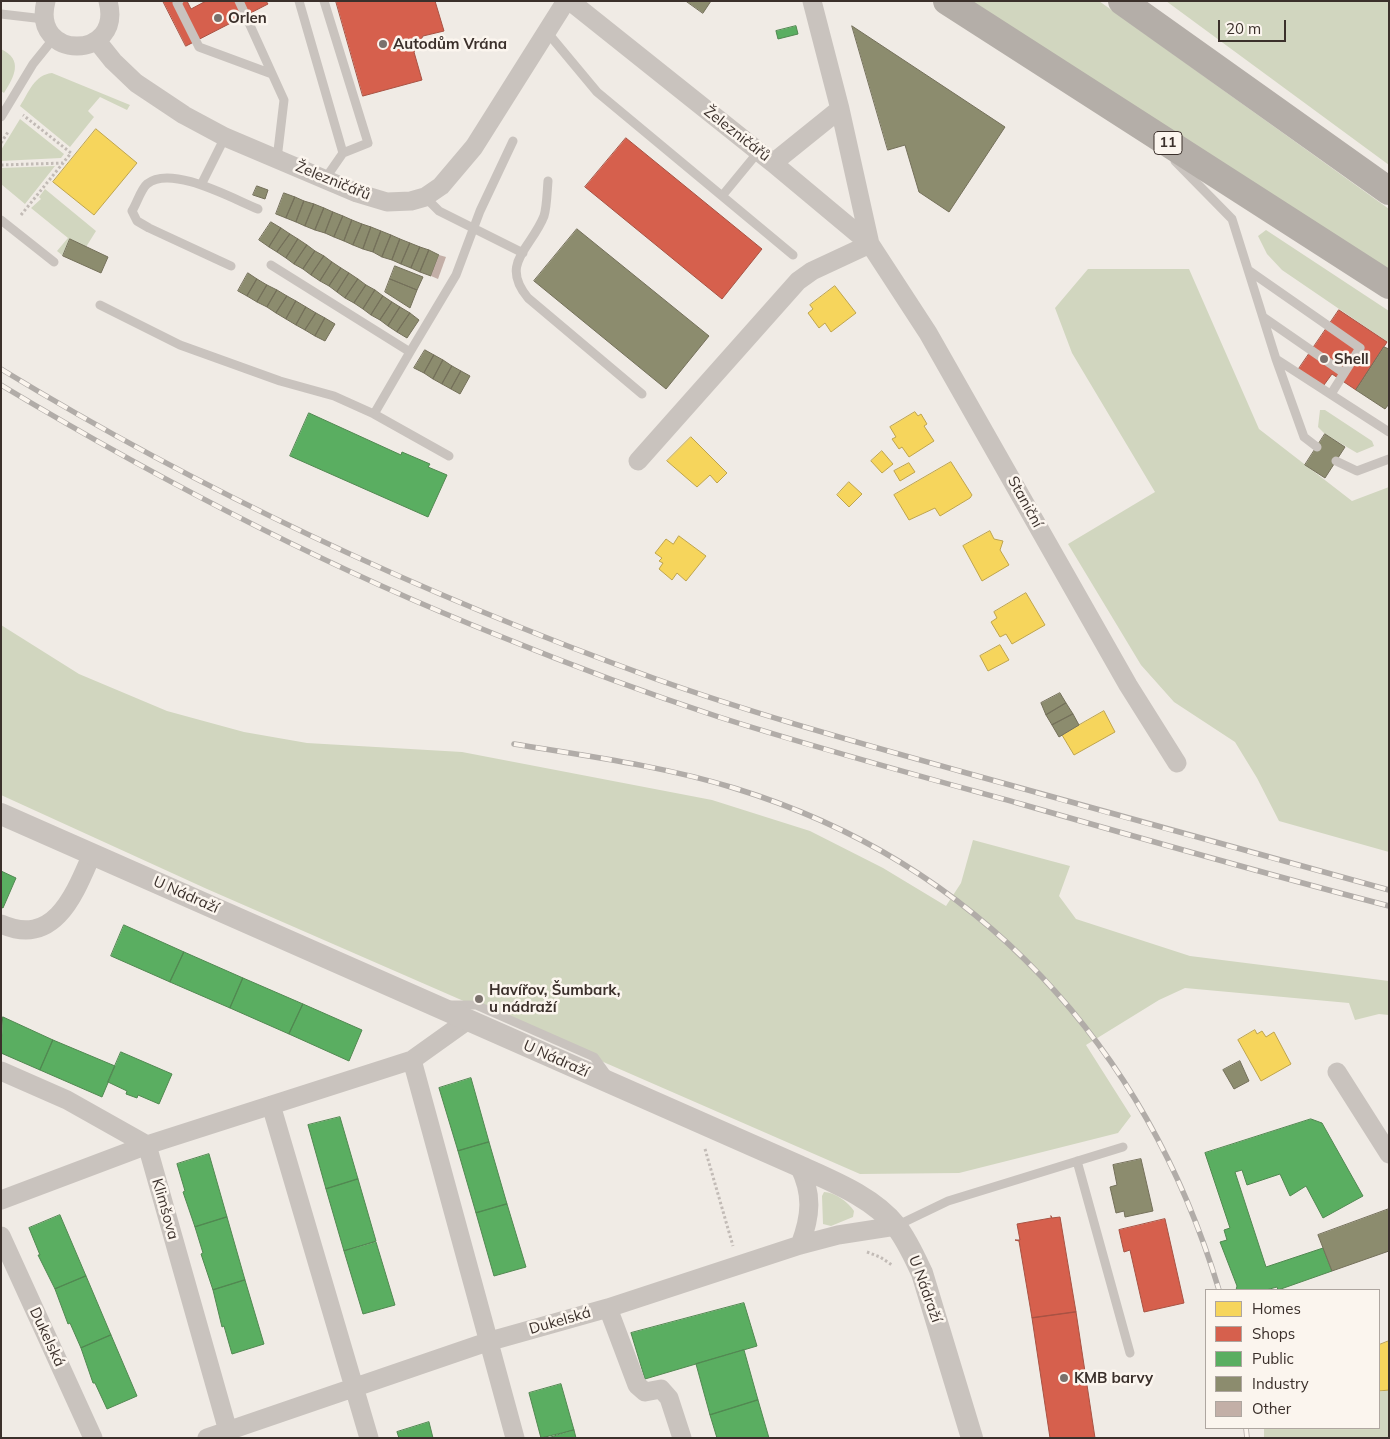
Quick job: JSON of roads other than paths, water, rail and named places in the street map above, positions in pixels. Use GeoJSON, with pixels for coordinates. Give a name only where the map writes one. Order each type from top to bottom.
{"type":"FeatureCollection","features":[{"type":"Feature","properties":{"kind":"highway","name":"11"},"geometry":{"type":"LineString","coordinates":[[946,1],[1389,285]]}},
{"type":"Feature","properties":{"kind":"highway"},"geometry":{"type":"LineString","coordinates":[[1122,1],[1389,191]]}},
{"type":"Feature","properties":{"kind":"street"},"geometry":{"type":"LineString","coordinates":[[45,10],[54,38],[70,47],[80,47],[97,41],[108,26],[110,18],[108,1]]}},
{"type":"Feature","properties":{"kind":"street","name":"Železničářů"},"geometry":{"type":"LineString","coordinates":[[97,41],[118,66],[136,83],[184,115],[225,137],[358,193],[388,202],[411,201],[425,197],[441,186],[456,171],[474,147],[546,32],[568,1],[773,163],[840,109]]}},
{"type":"Feature","properties":{"kind":"street"},"geometry":{"type":"LineString","coordinates":[[812,1],[840,109]]}},
{"type":"Feature","properties":{"kind":"street","name":"Staniční"},"geometry":{"type":"LineString","coordinates":[[840,109],[870,244]]}},
{"type":"Feature","properties":{"kind":"street","name":"Staniční"},"geometry":{"type":"LineString","coordinates":[[773,163],[870,244],[933,342],[1128,685],[1177,763]]}},
{"type":"Feature","properties":{"kind":"street"},"geometry":{"type":"LineString","coordinates":[[638,461],[791,288],[812,271],[870,244]]}},
{"type":"Feature","properties":{"kind":"street","name":"U Nádraží"},"geometry":{"type":"LineString","coordinates":[[1,814],[799,1166],[854,1194],[877,1209],[896,1226],[922,1273],[972,1438]]}},
{"type":"Feature","properties":{"kind":"street"},"geometry":{"type":"LineString","coordinates":[[1,924],[10,928],[37,929],[57,918],[72,900],[92,854]]}},
{"type":"Feature","properties":{"kind":"street"},"geometry":{"type":"LineString","coordinates":[[1,1200],[147,1145],[412,1060],[468,1020]]}},
{"type":"Feature","properties":{"kind":"street"},"geometry":{"type":"LineString","coordinates":[[412,1060],[487,1342],[515,1438]]}},
{"type":"Feature","properties":{"kind":"street"},"geometry":{"type":"LineString","coordinates":[[1,1071],[68,1100],[147,1145]]}},
{"type":"Feature","properties":{"kind":"street"},"geometry":{"type":"LineString","coordinates":[[1338,1072],[1389,1154]]}},
{"type":"Feature","properties":{"kind":"street"},"geometry":{"type":"LineString","coordinates":[[271,1105],[369,1438]]}},
{"type":"Feature","properties":{"kind":"street","name":"Klimšova"},"geometry":{"type":"LineString","coordinates":[[147,1145],[229,1434]]}},
{"type":"Feature","properties":{"kind":"street"},"geometry":{"type":"LineString","coordinates":[[799,1166],[810,1195],[810,1213],[800,1245]]}},
{"type":"Feature","properties":{"kind":"street","name":"Dukelská"},"geometry":{"type":"LineString","coordinates":[[207,1438],[229,1434],[487,1342],[608,1308],[800,1245],[838,1235],[896,1226]]}},
{"type":"Feature","properties":{"kind":"street","name":"Dukelská"},"geometry":{"type":"LineString","coordinates":[[1,1236],[93,1438]]}},
{"type":"Feature","properties":{"kind":"street"},"geometry":{"type":"LineString","coordinates":[[608,1308],[637,1385],[645,1392],[661,1389],[669,1398],[682,1438]]}},
{"type":"Feature","properties":{"kind":"lane"},"geometry":{"type":"LineString","coordinates":[[179,1],[177,2],[199,47],[272,74]]}},
{"type":"Feature","properties":{"kind":"lane"},"geometry":{"type":"LineString","coordinates":[[239,1],[284,100],[277,159]]}},
{"type":"Feature","properties":{"kind":"lane"},"geometry":{"type":"LineString","coordinates":[[299,1],[343,154]]}},
{"type":"Feature","properties":{"kind":"lane"},"geometry":{"type":"LineString","coordinates":[[324,1],[368,143],[343,154],[325,179]]}},
{"type":"Feature","properties":{"kind":"lane"},"geometry":{"type":"LineString","coordinates":[[1,14],[45,10]]}},
{"type":"Feature","properties":{"kind":"lane"},"geometry":{"type":"LineString","coordinates":[[546,32],[597,92],[793,255]]}},
{"type":"Feature","properties":{"kind":"lane"},"geometry":{"type":"LineString","coordinates":[[1,117],[33,64],[54,38]]}},
{"type":"Feature","properties":{"kind":"lane"},"geometry":{"type":"LineString","coordinates":[[1138,123],[1232,219],[1276,359],[1304,437],[1317,447]]}},
{"type":"Feature","properties":{"kind":"lane"},"geometry":{"type":"LineString","coordinates":[[201,185],[225,137]]}},
{"type":"Feature","properties":{"kind":"lane"},"geometry":{"type":"LineString","coordinates":[[374,414],[456,275],[474,228],[513,141]]}},
{"type":"Feature","properties":{"kind":"lane"},"geometry":{"type":"LineString","coordinates":[[722,196],[759,151]]}},
{"type":"Feature","properties":{"kind":"lane"},"geometry":{"type":"LineString","coordinates":[[231,266],[149,228],[137,221],[132,211],[146,184],[156,179],[172,177],[201,185],[258,210]]}},
{"type":"Feature","properties":{"kind":"lane"},"geometry":{"type":"LineString","coordinates":[[548,182],[544,215],[514,274],[520,288],[528,298],[642,394]]}},
{"type":"Feature","properties":{"kind":"lane"},"geometry":{"type":"LineString","coordinates":[[425,197],[439,211],[523,253]]}},
{"type":"Feature","properties":{"kind":"lane"},"geometry":{"type":"LineString","coordinates":[[1,220],[54,262]]}},
{"type":"Feature","properties":{"kind":"lane"},"geometry":{"type":"LineString","coordinates":[[271,265],[410,352]]}},
{"type":"Feature","properties":{"kind":"lane"},"geometry":{"type":"LineString","coordinates":[[1248,270],[1360,348],[1331,394]]}},
{"type":"Feature","properties":{"kind":"lane"},"geometry":{"type":"LineString","coordinates":[[100,304],[180,345],[280,380],[334,396],[374,414],[449,456]]}},
{"type":"Feature","properties":{"kind":"lane"},"geometry":{"type":"LineString","coordinates":[[1263,317],[1344,373]]}},
{"type":"Feature","properties":{"kind":"lane"},"geometry":{"type":"LineString","coordinates":[[1276,359],[1389,432]]}},
{"type":"Feature","properties":{"kind":"lane"},"geometry":{"type":"LineString","coordinates":[[1336,461],[1358,470],[1389,459]]}},
{"type":"Feature","properties":{"kind":"lane"},"geometry":{"type":"LineString","coordinates":[[436,1005],[476,1006],[594,1057],[612,1084]]}},
{"type":"Feature","properties":{"kind":"lane"},"geometry":{"type":"LineString","coordinates":[[896,1226],[948,1201],[1123,1147]]}},
{"type":"Feature","properties":{"kind":"lane"},"geometry":{"type":"LineString","coordinates":[[1077,1161],[1130,1353]]}},
{"type":"Feature","properties":{"kind":"railway"},"geometry":{"type":"LineString","coordinates":[[1,369],[159,459],[239,501],[321,540],[487,614],[656,679],[732,705],[809,728],[1389,890]]}},
{"type":"Feature","properties":{"kind":"railway"},"geometry":{"type":"LineString","coordinates":[[1,385],[61,421],[184,489],[309,552],[437,610],[583,669],[692,708],[794,740],[1389,906]]}},
{"type":"Feature","properties":{"kind":"railway"},"geometry":{"type":"LineString","coordinates":[[514,744],[597,757],[707,780],[734,788],[822,821],[903,864],[976,916],[1041,976],[1098,1044],[1147,1120],[1187,1202],[1219,1289]]}},
{"type":"Feature","properties":{"kind":"railway"},"geometry":{"type":"LineString","coordinates":[[1246,1429],[1247,1438]]}},
{"type":"Feature","properties":{"kind":"place","name":"Orlen"},"geometry":{"type":"Point","coordinates":[218,18]}},
{"type":"Feature","properties":{"kind":"place","name":"Autodům Vrána"},"geometry":{"type":"Point","coordinates":[383,44]}},
{"type":"Feature","properties":{"kind":"place","name":"Shell"},"geometry":{"type":"Point","coordinates":[1324,359]}},
{"type":"Feature","properties":{"kind":"place","name":"Havířov, Šumbark, u nádraží"},"geometry":{"type":"Point","coordinates":[479,999]}},
{"type":"Feature","properties":{"kind":"place","name":"KMB barvy"},"geometry":{"type":"Point","coordinates":[1064,1378]}}]}
